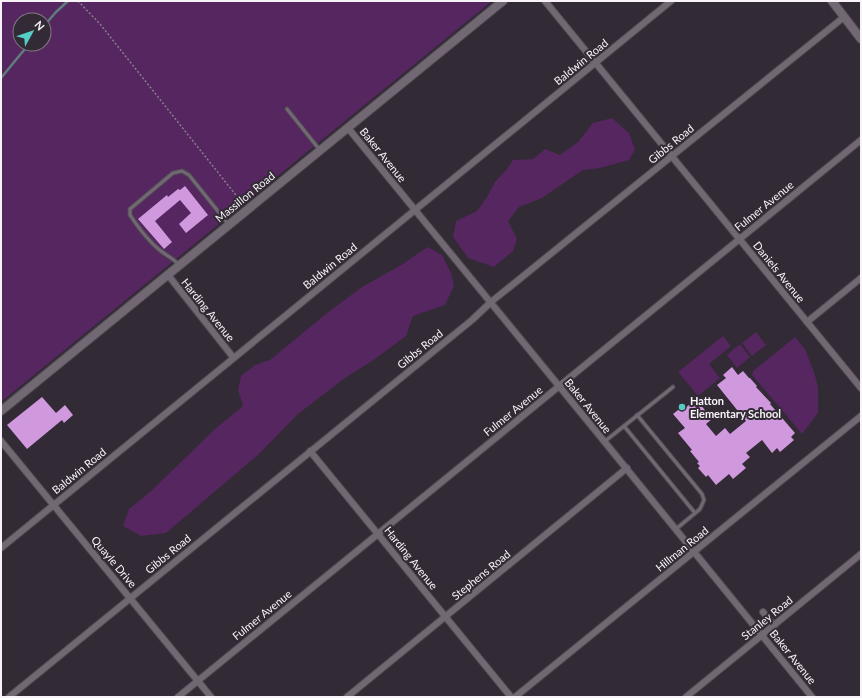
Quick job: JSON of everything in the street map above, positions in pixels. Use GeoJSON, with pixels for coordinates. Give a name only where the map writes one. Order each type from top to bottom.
{"type":"FeatureCollection","features":[{"type":"Feature","properties":{"kind":"street","name":"Massillon Road"},"geometry":{"type":"LineString","coordinates":[[1,411],[503,1]]}},
{"type":"Feature","properties":{"kind":"street","name":"Daniels Avenue"},"geometry":{"type":"LineString","coordinates":[[545,1],[861,388]]}},
{"type":"Feature","properties":{"kind":"street","name":"Baldwin Road"},"geometry":{"type":"LineString","coordinates":[[1,548],[233,357],[671,1]]}},
{"type":"Feature","properties":{"kind":"street"},"geometry":{"type":"LineString","coordinates":[[832,1],[861,39]]}},
{"type":"Feature","properties":{"kind":"street","name":"Gibbs Road"},"geometry":{"type":"LineString","coordinates":[[8,697],[472,320],[491,302],[844,17]]}},
{"type":"Feature","properties":{"kind":"street","name":"Baker Avenue"},"geometry":{"type":"LineString","coordinates":[[348,128],[604,442],[627,468],[812,697]]}},
{"type":"Feature","properties":{"kind":"street","name":"Fulmer Avenue"},"geometry":{"type":"LineString","coordinates":[[178,697],[861,140]]}},
{"type":"Feature","properties":{"kind":"street","name":"Harding Avenue"},"geometry":{"type":"LineString","coordinates":[[168,275],[233,357]]}},
{"type":"Feature","properties":{"kind":"street"},"geometry":{"type":"LineString","coordinates":[[807,322],[861,278]]}},
{"type":"Feature","properties":{"kind":"street","name":"Hillman Road"},"geometry":{"type":"LineString","coordinates":[[515,697],[861,416]]}},
{"type":"Feature","properties":{"kind":"street","name":"Quayle Drive"},"geometry":{"type":"LineString","coordinates":[[1,441],[211,697]]}},
{"type":"Feature","properties":{"kind":"street","name":"Harding Avenue"},"geometry":{"type":"LineString","coordinates":[[310,451],[511,697]]}},
{"type":"Feature","properties":{"kind":"street","name":"Stephens Road"},"geometry":{"type":"LineString","coordinates":[[347,697],[627,468]]}},
{"type":"Feature","properties":{"kind":"street","name":"Stanley Road"},"geometry":{"type":"LineString","coordinates":[[686,697],[861,554]]}},
{"type":"Feature","properties":{"kind":"street"},"geometry":{"type":"LineString","coordinates":[[763,612],[774,626]]}},
{"type":"Feature","properties":{"kind":"lane"},"geometry":{"type":"LineString","coordinates":[[287,109],[320,150]]}},
{"type":"Feature","properties":{"kind":"lane"},"geometry":{"type":"LineString","coordinates":[[180,265],[152,243],[130,215],[130,209],[173,173],[182,171],[189,175],[229,225]]}},
{"type":"Feature","properties":{"kind":"lane"},"geometry":{"type":"LineString","coordinates":[[604,442],[673,387]]}},
{"type":"Feature","properties":{"kind":"lane"},"geometry":{"type":"LineString","coordinates":[[637,415],[702,494],[704,500],[700,509],[676,529]]}},
{"type":"Feature","properties":{"kind":"lane"},"geometry":{"type":"LineString","coordinates":[[624,426],[695,513]]}},
{"type":"Feature","properties":{"kind":"path"},"geometry":{"type":"LineString","coordinates":[[78,1],[100,24],[247,210]]}},
{"type":"Feature","properties":{"kind":"shaded area"},"geometry":{"type":"Polygon","coordinates":[[[1,1],[492,1],[1,402],[1,1]]]}},
{"type":"Feature","properties":{"kind":"shaded area"},"geometry":{"type":"Polygon","coordinates":[[[612,118],[629,133],[635,150],[629,160],[600,168],[583,170],[542,198],[519,207],[508,221],[517,239],[513,251],[494,267],[468,258],[453,237],[456,221],[477,211],[495,182],[513,160],[533,159],[545,149],[560,155],[578,142],[593,123],[612,118]]]}},
{"type":"Feature","properties":{"kind":"shaded area"},"geometry":{"type":"Polygon","coordinates":[[[428,247],[442,255],[451,273],[454,286],[445,305],[413,316],[406,336],[375,359],[345,378],[298,414],[259,454],[166,533],[141,536],[123,526],[129,509],[150,492],[215,429],[243,406],[238,390],[241,376],[255,365],[270,360],[327,313],[362,287],[403,264],[428,247]]]}},
{"type":"Feature","properties":{"kind":"shaded area"},"geometry":{"type":"Polygon","coordinates":[[[756,332],[766,345],[752,356],[742,343],[756,332]]]}},
{"type":"Feature","properties":{"kind":"shaded area"},"geometry":{"type":"Polygon","coordinates":[[[723,336],[731,346],[709,364],[720,378],[698,396],[678,372],[723,336]]]}},
{"type":"Feature","properties":{"kind":"shaded area"},"geometry":{"type":"Polygon","coordinates":[[[795,337],[805,349],[818,387],[818,413],[802,434],[752,375],[753,371],[795,337]]]}},
{"type":"Feature","properties":{"kind":"shaded area"},"geometry":{"type":"Polygon","coordinates":[[[740,344],[750,357],[737,368],[727,355],[740,344]]]}},
{"type":"Feature","properties":{"kind":"building"},"geometry":{"type":"Polygon","coordinates":[[[185,186],[208,215],[186,233],[179,224],[191,213],[180,200],[155,221],[172,242],[164,249],[138,219],[167,195],[168,197],[178,189],[180,190],[185,186]]]}},
{"type":"Feature","properties":{"kind":"building"},"geometry":{"type":"Polygon","coordinates":[[[732,367],[738,375],[743,371],[750,378],[795,433],[791,437],[794,440],[780,452],[777,448],[772,453],[762,440],[746,453],[750,457],[742,464],[746,468],[733,479],[729,474],[716,485],[708,475],[706,477],[698,468],[700,466],[697,463],[699,462],[690,451],[692,450],[678,433],[685,428],[673,414],[682,407],[684,409],[696,399],[712,419],[706,424],[716,436],[725,428],[730,434],[746,421],[717,385],[726,378],[723,375],[732,367]]]}},
{"type":"Feature","properties":{"kind":"building"},"geometry":{"type":"Polygon","coordinates":[[[42,397],[56,413],[65,405],[73,415],[64,423],[62,420],[27,449],[7,425],[42,397]]]}},
{"type":"Feature","properties":{"kind":"waterway"},"geometry":{"type":"LineString","coordinates":[[52,17],[68,1]]}},
{"type":"Feature","properties":{"kind":"waterway"},"geometry":{"type":"LineString","coordinates":[[1,78],[22,52]]}},
{"type":"Feature","properties":{"kind":"place","name":"Hatton Elementary School"},"geometry":{"type":"Point","coordinates":[682,407]}}]}
